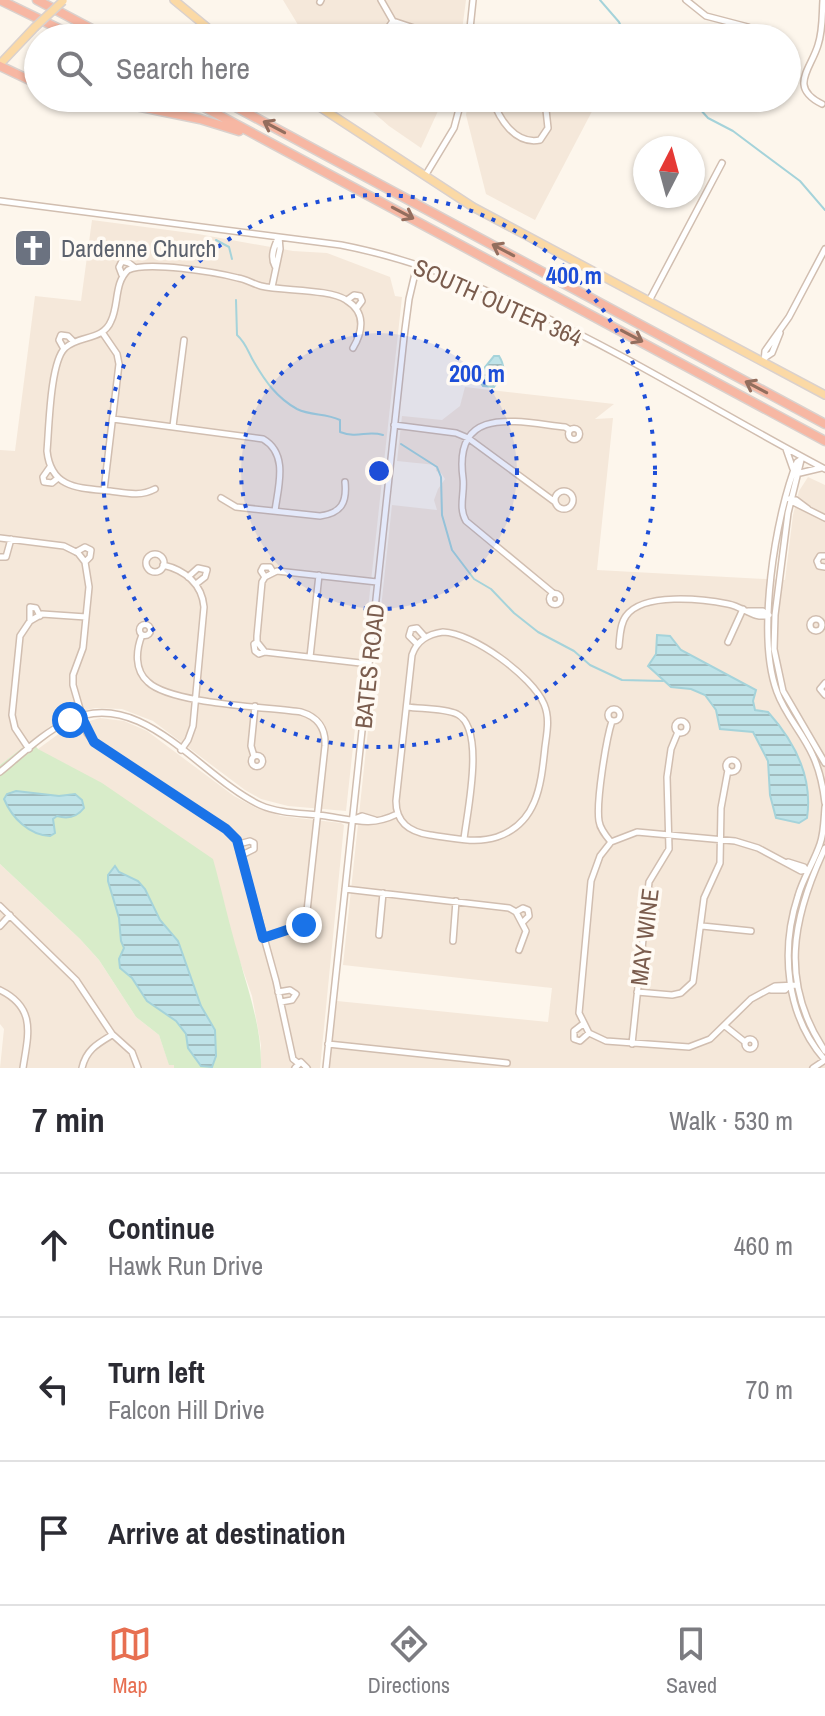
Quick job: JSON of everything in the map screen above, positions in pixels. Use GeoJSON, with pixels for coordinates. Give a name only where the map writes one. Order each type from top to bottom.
{"type":"FeatureCollection","features":[{"type":"Feature","properties":{"kind":"highway"},"geometry":{"type":"LineString","coordinates":[[0,0],[49,24]]}},
{"type":"Feature","properties":{"kind":"highway"},"geometry":{"type":"LineString","coordinates":[[37,0],[79,21]]}},
{"type":"Feature","properties":{"kind":"highway"},"geometry":{"type":"LineString","coordinates":[[46,0],[84,24]]}},
{"type":"Feature","properties":{"kind":"highway"},"geometry":{"type":"LineString","coordinates":[[0,65],[24,77]]}},
{"type":"Feature","properties":{"kind":"highway"},"geometry":{"type":"LineString","coordinates":[[166,112],[210,121],[273,144]]}},
{"type":"Feature","properties":{"kind":"highway"},"geometry":{"type":"LineString","coordinates":[[213,112],[825,441]]}},
{"type":"Feature","properties":{"kind":"highway"},"geometry":{"type":"LineString","coordinates":[[245,112],[825,424]]}},
{"type":"Feature","properties":{"kind":"main road"},"geometry":{"type":"LineString","coordinates":[[174,0],[203,24]]}},
{"type":"Feature","properties":{"kind":"main road"},"geometry":{"type":"LineString","coordinates":[[38,24],[64,1]]}},
{"type":"Feature","properties":{"kind":"main road"},"geometry":{"type":"LineString","coordinates":[[0,65],[24,39]]}},
{"type":"Feature","properties":{"kind":"main road"},"geometry":{"type":"LineString","coordinates":[[327,112],[473,207],[765,360],[825,395]]}},
{"type":"Feature","properties":{"kind":"street"},"geometry":{"type":"LineString","coordinates":[[381,0],[393,21],[402,24]]}},
{"type":"Feature","properties":{"kind":"street"},"geometry":{"type":"LineString","coordinates":[[470,24],[473,0]]}},
{"type":"Feature","properties":{"kind":"street"},"geometry":{"type":"LineString","coordinates":[[686,0],[706,16],[737,24]]}},
{"type":"Feature","properties":{"kind":"street"},"geometry":{"type":"LineString","coordinates":[[822,104],[807,94],[804,77],[823,33],[823,0]]}},
{"type":"Feature","properties":{"kind":"street"},"geometry":{"type":"LineString","coordinates":[[424,177],[454,128],[458,112]]}},
{"type":"Feature","properties":{"kind":"street"},"geometry":{"type":"LineString","coordinates":[[496,112],[511,131],[534,141],[540,140],[548,128],[546,112]]}},
{"type":"Feature","properties":{"kind":"street"},"geometry":{"type":"LineString","coordinates":[[648,301],[722,163]]}},
{"type":"Feature","properties":{"kind":"street","name":"SOUTH OUTER 364"},"geometry":{"type":"LineString","coordinates":[[0,201],[373,251],[417,265],[544,317],[802,459],[824,468]]}},
{"type":"Feature","properties":{"kind":"street"},"geometry":{"type":"LineString","coordinates":[[272,287],[280,249],[279,237]]}},
{"type":"Feature","properties":{"kind":"street"},"geometry":{"type":"LineString","coordinates":[[765,360],[765,351],[780,332],[825,249]]}},
{"type":"Feature","properties":{"kind":"street"},"geometry":{"type":"LineString","coordinates":[[155,489],[142,495],[71,486],[58,478],[50,467],[47,451],[58,361],[64,349],[102,332],[111,322],[122,276],[119,267],[122,261],[134,267],[158,267],[241,278],[262,286],[340,296],[356,309],[362,325],[353,348]]}},
{"type":"Feature","properties":{"kind":"street","name":"BATES ROAD"},"geometry":{"type":"LineString","coordinates":[[326,1068],[394,425],[409,299],[417,265]]}},
{"type":"Feature","properties":{"kind":"street"},"geometry":{"type":"LineString","coordinates":[[122,276],[134,267]]}},
{"type":"Feature","properties":{"kind":"street"},"geometry":{"type":"LineString","coordinates":[[347,300],[354,295],[360,296],[362,301],[356,309]]}},
{"type":"Feature","properties":{"kind":"street"},"geometry":{"type":"LineString","coordinates":[[102,332],[117,354],[119,364],[104,490]]}},
{"type":"Feature","properties":{"kind":"street"},"geometry":{"type":"LineString","coordinates":[[64,349],[59,340],[61,335],[68,336],[74,342]]}},
{"type":"Feature","properties":{"kind":"street"},"geometry":{"type":"LineString","coordinates":[[173,426],[184,340]]}},
{"type":"Feature","properties":{"kind":"street"},"geometry":{"type":"LineString","coordinates":[[113,419],[255,436],[270,443],[279,456],[280,465],[275,511]]}},
{"type":"Feature","properties":{"kind":"street"},"geometry":{"type":"LineString","coordinates":[[553,593],[466,521],[461,503],[461,466],[468,438],[486,423],[498,420],[570,430]]}},
{"type":"Feature","properties":{"kind":"street"},"geometry":{"type":"LineString","coordinates":[[394,425],[456,433],[468,438],[555,502]]}},
{"type":"Feature","properties":{"kind":"street"},"geometry":{"type":"LineString","coordinates":[[785,448],[796,473]]}},
{"type":"Feature","properties":{"kind":"street"},"geometry":{"type":"LineString","coordinates":[[802,459],[787,499],[767,615],[767,650],[777,693],[812,753],[821,776],[825,805],[820,843],[791,924],[788,948],[792,986],[809,1039],[825,1060]]}},
{"type":"Feature","properties":{"kind":"street"},"geometry":{"type":"LineString","coordinates":[[50,467],[43,477],[44,482],[49,484],[58,478]]}},
{"type":"Feature","properties":{"kind":"street"},"geometry":{"type":"LineString","coordinates":[[796,473],[824,468]]}},
{"type":"Feature","properties":{"kind":"street"},"geometry":{"type":"LineString","coordinates":[[221,498],[236,507],[329,515],[345,503],[345,482]]}},
{"type":"Feature","properties":{"kind":"street"},"geometry":{"type":"LineString","coordinates":[[787,499],[825,518]]}},
{"type":"Feature","properties":{"kind":"street"},"geometry":{"type":"LineString","coordinates":[[787,499],[774,649],[783,691],[825,763]]}},
{"type":"Feature","properties":{"kind":"street"},"geometry":{"type":"LineString","coordinates":[[0,538],[64,546],[76,552],[85,562],[89,587],[83,648],[73,675],[81,716],[94,742],[226,829],[239,844],[293,1059],[296,1066],[303,1063],[307,1068]]}},
{"type":"Feature","properties":{"kind":"street"},"geometry":{"type":"LineString","coordinates":[[0,557],[6,557],[11,539]]}},
{"type":"Feature","properties":{"kind":"street"},"geometry":{"type":"LineString","coordinates":[[76,552],[85,547],[91,550],[85,562]]}},
{"type":"Feature","properties":{"kind":"street"},"geometry":{"type":"LineString","coordinates":[[825,556],[820,556],[817,561],[819,566],[825,567]]}},
{"type":"Feature","properties":{"kind":"street"},"geometry":{"type":"LineString","coordinates":[[163,565],[180,570],[196,584],[204,600],[193,726],[181,750]]}},
{"type":"Feature","properties":{"kind":"street"},"geometry":{"type":"LineString","coordinates":[[188,577],[198,568],[205,568],[207,574],[196,584]]}},
{"type":"Feature","properties":{"kind":"street"},"geometry":{"type":"LineString","coordinates":[[369,664],[265,652],[257,641],[262,582],[273,572],[377,582]]}},
{"type":"Feature","properties":{"kind":"street"},"geometry":{"type":"LineString","coordinates":[[310,657],[319,575]]}},
{"type":"Feature","properties":{"kind":"street"},"geometry":{"type":"LineString","coordinates":[[619,646],[626,616],[635,607],[647,602],[718,603],[775,615]]}},
{"type":"Feature","properties":{"kind":"street"},"geometry":{"type":"LineString","coordinates":[[30,621],[30,607],[36,608],[40,616]]}},
{"type":"Feature","properties":{"kind":"street"},"geometry":{"type":"LineString","coordinates":[[728,642],[745,610]]}},
{"type":"Feature","properties":{"kind":"street"},"geometry":{"type":"LineString","coordinates":[[29,749],[15,728],[12,715],[20,636],[30,621],[40,616],[86,617]]}},
{"type":"Feature","properties":{"kind":"street"},"geometry":{"type":"LineString","coordinates":[[417,644],[409,636],[411,629],[417,628],[425,637]]}},
{"type":"Feature","properties":{"kind":"street"},"geometry":{"type":"LineString","coordinates":[[443,632],[458,634],[481,645],[531,685],[547,713],[540,792],[533,809],[520,824],[500,836],[484,840],[414,832],[405,826],[397,814],[412,655],[425,637],[443,632]]}},
{"type":"Feature","properties":{"kind":"street"},"geometry":{"type":"LineString","coordinates":[[142,635],[138,657],[144,678],[151,685],[171,694],[195,699],[308,714],[323,730],[325,746],[307,911],[293,928],[263,938]]}},
{"type":"Feature","properties":{"kind":"street"},"geometry":{"type":"LineString","coordinates":[[825,683],[820,689],[825,695]]}},
{"type":"Feature","properties":{"kind":"street"},"geometry":{"type":"LineString","coordinates":[[254,756],[251,746],[255,706]]}},
{"type":"Feature","properties":{"kind":"street"},"geometry":{"type":"LineString","coordinates":[[407,707],[453,713],[469,727],[474,747],[464,839]]}},
{"type":"Feature","properties":{"kind":"street"},"geometry":{"type":"LineString","coordinates":[[0,772],[59,726],[81,716],[102,713],[130,716],[144,723],[260,805],[362,823],[397,814]]}},
{"type":"Feature","properties":{"kind":"street"},"geometry":{"type":"LineString","coordinates":[[611,842],[601,827],[599,814],[606,737],[612,721]]}},
{"type":"Feature","properties":{"kind":"street"},"geometry":{"type":"LineString","coordinates":[[670,834],[667,777],[671,749],[678,732]]}},
{"type":"Feature","properties":{"kind":"street"},"geometry":{"type":"LineString","coordinates":[[637,992],[672,995],[688,988],[696,974],[704,898],[720,863],[721,808],[728,770]]}},
{"type":"Feature","properties":{"kind":"street"},"geometry":{"type":"LineString","coordinates":[[792,986],[775,986],[744,1004],[710,1039],[689,1047],[606,1041],[589,1033],[579,1013],[591,881],[600,856],[611,842],[637,832],[722,840],[747,845],[804,867],[809,872]]}},
{"type":"Feature","properties":{"kind":"street","name":"MAY WINE"},"geometry":{"type":"LineString","coordinates":[[632,1044],[649,882],[669,849],[670,834]]}},
{"type":"Feature","properties":{"kind":"street"},"geometry":{"type":"LineString","coordinates":[[239,844],[254,843],[254,849],[242,855]]}},
{"type":"Feature","properties":{"kind":"street"},"geometry":{"type":"LineString","coordinates":[[809,872],[825,848]]}},
{"type":"Feature","properties":{"kind":"street"},"geometry":{"type":"LineString","coordinates":[[345,889],[500,905],[516,912],[523,922],[525,937],[519,950]]}},
{"type":"Feature","properties":{"kind":"street"},"geometry":{"type":"LineString","coordinates":[[379,935],[383,893]]}},
{"type":"Feature","properties":{"kind":"street"},"geometry":{"type":"LineString","coordinates":[[453,941],[456,901]]}},
{"type":"Feature","properties":{"kind":"street"},"geometry":{"type":"LineString","coordinates":[[0,906],[76,980],[112,1034],[132,1052],[138,1068]]}},
{"type":"Feature","properties":{"kind":"street"},"geometry":{"type":"LineString","coordinates":[[516,912],[523,908],[528,910],[529,916],[523,922]]}},
{"type":"Feature","properties":{"kind":"street"},"geometry":{"type":"LineString","coordinates":[[0,926],[10,915]]}},
{"type":"Feature","properties":{"kind":"street"},"geometry":{"type":"LineString","coordinates":[[293,928],[298,936],[303,935],[305,928],[300,922]]}},
{"type":"Feature","properties":{"kind":"street"},"geometry":{"type":"LineString","coordinates":[[702,926],[751,931]]}},
{"type":"Feature","properties":{"kind":"street"},"geometry":{"type":"LineString","coordinates":[[792,986],[825,1051]]}},
{"type":"Feature","properties":{"kind":"street"},"geometry":{"type":"LineString","coordinates":[[0,990],[15,999],[26,1014],[28,1035],[23,1068]]}},
{"type":"Feature","properties":{"kind":"street"},"geometry":{"type":"LineString","coordinates":[[278,992],[290,990],[296,994],[292,1000],[281,1002]]}},
{"type":"Feature","properties":{"kind":"street"},"geometry":{"type":"LineString","coordinates":[[583,1024],[574,1031],[574,1039],[580,1041],[589,1033]]}},
{"type":"Feature","properties":{"kind":"street"},"geometry":{"type":"LineString","coordinates":[[725,1026],[745,1042]]}},
{"type":"Feature","properties":{"kind":"street"},"geometry":{"type":"LineString","coordinates":[[82,1068],[84,1057],[112,1034]]}},
{"type":"Feature","properties":{"kind":"street"},"geometry":{"type":"LineString","coordinates":[[328,1044],[507,1063]]}},
{"type":"Feature","properties":{"kind":"street"},"geometry":{"type":"LineString","coordinates":[[813,1068],[819,1061],[825,1060]]}},
{"type":"Feature","properties":{"kind":"street"},"geometry":{"type":"LineString","coordinates":[[821,1068],[825,1060]]}},
{"type":"Feature","properties":{"kind":"shaded area"},"geometry":{"type":"Polygon","coordinates":[[[283,0],[466,0],[463,24],[298,24],[283,0]]]}},
{"type":"Feature","properties":{"kind":"shaded area"},"geometry":{"type":"Polygon","coordinates":[[[373,112],[438,112],[421,148],[373,112]]]}},
{"type":"Feature","properties":{"kind":"shaded area"},"geometry":{"type":"Polygon","coordinates":[[[466,112],[592,112],[535,220],[486,194],[466,112]]]}},
{"type":"Feature","properties":{"kind":"shaded area"},"geometry":{"type":"Polygon","coordinates":[[[92,220],[293,251],[327,253],[390,277],[395,296],[402,297],[346,811],[288,806],[261,799],[153,721],[122,709],[95,708],[71,714],[57,721],[0,765],[0,450],[15,451],[35,296],[81,301],[92,220]]]}},
{"type":"Feature","properties":{"kind":"shaded area"},"geometry":{"type":"Polygon","coordinates":[[[465,387],[614,404],[595,419],[613,418],[597,570],[785,580],[799,491],[808,477],[825,485],[825,1068],[328,1068],[337,1001],[548,1022],[552,988],[343,965],[392,505],[437,510],[434,500],[445,479],[436,471],[436,465],[397,461],[402,416],[442,420],[460,406],[465,387]]]}},
{"type":"Feature","properties":{"kind":"shaded area"},"geometry":{"type":"Polygon","coordinates":[[[100,718],[124,721],[147,731],[234,796],[256,808],[281,816],[344,825],[320,1068],[261,1068],[261,1045],[252,996],[239,959],[38,749],[68,727],[100,718]]]}},
{"type":"Feature","properties":{"kind":"shaded area"},"geometry":{"type":"Polygon","coordinates":[[[0,864],[99,960],[136,1017],[159,1035],[169,1064],[175,1065],[174,1068],[0,1068],[4,1029],[0,1024],[0,864]]]}},
{"type":"Feature","properties":{"kind":"green space"},"geometry":{"type":"Polygon","coordinates":[[[31,741],[38,749],[102,783],[213,859],[254,1011],[261,1068],[174,1068],[174,1065],[169,1065],[159,1035],[136,1017],[99,960],[0,864],[0,765],[31,741]]]}},
{"type":"Feature","properties":{"kind":"water"},"geometry":{"type":"Polygon","coordinates":[[[494,356],[499,356],[502,375],[494,387],[483,386],[477,377],[494,356]]]}},
{"type":"Feature","properties":{"kind":"water"},"geometry":{"type":"Polygon","coordinates":[[[657,635],[670,636],[681,650],[756,690],[753,701],[755,710],[768,712],[800,761],[807,789],[807,818],[799,823],[776,818],[770,795],[768,761],[753,732],[720,729],[716,710],[705,695],[691,689],[671,687],[648,666],[656,654],[657,635]]]}},
{"type":"Feature","properties":{"kind":"water"},"geometry":{"type":"Polygon","coordinates":[[[16,791],[59,796],[75,794],[82,800],[84,808],[72,816],[57,816],[53,819],[55,833],[42,835],[22,824],[7,806],[4,799],[7,794],[16,791]]]}},
{"type":"Feature","properties":{"kind":"water"},"geometry":{"type":"Polygon","coordinates":[[[115,866],[145,889],[160,920],[178,941],[201,1006],[215,1030],[216,1056],[212,1067],[201,1066],[188,1048],[186,1034],[176,1021],[147,1001],[132,978],[120,968],[119,959],[124,948],[108,881],[108,875],[115,866]]]}},
{"type":"Feature","properties":{"kind":"waterway"},"geometry":{"type":"LineString","coordinates":[[600,0],[620,24]]}},
{"type":"Feature","properties":{"kind":"waterway"},"geometry":{"type":"LineString","coordinates":[[703,112],[800,181],[825,210]]}},
{"type":"Feature","properties":{"kind":"waterway"},"geometry":{"type":"LineString","coordinates":[[216,240],[229,247],[232,259]]}},
{"type":"Feature","properties":{"kind":"waterway"},"geometry":{"type":"LineString","coordinates":[[236,300],[237,335],[278,394],[302,411],[340,420],[340,432],[383,435]]}},
{"type":"Feature","properties":{"kind":"waterway"},"geometry":{"type":"LineString","coordinates":[[401,444],[437,467],[441,477],[442,515],[452,550],[474,579],[491,589],[538,632],[574,651],[590,665],[622,680],[663,681]]}},
{"type":"Feature","properties":{"kind":"place","name":"Dardenne Church"},"geometry":{"type":"Point","coordinates":[33,248]}},
{"type":"Feature","properties":{"kind":"route"},"geometry":{"type":"LineString","coordinates":[[70,720],[81,716],[94,742],[226,829],[237,840],[263,938],[293,928],[300,922],[304,925]]}}]}
